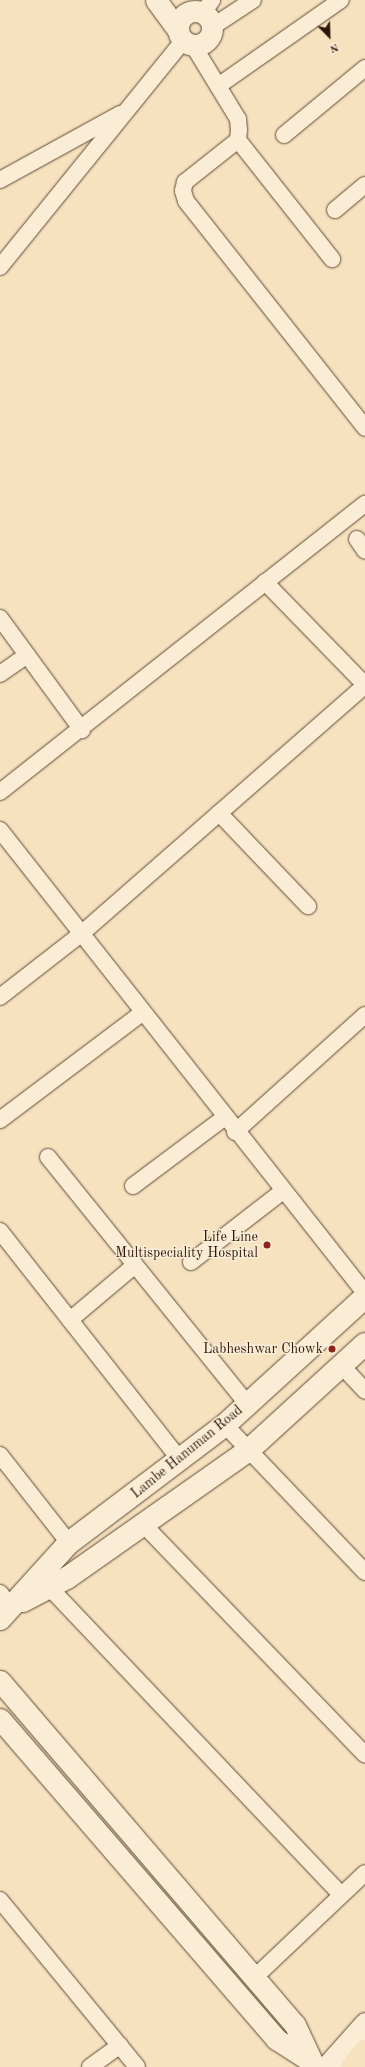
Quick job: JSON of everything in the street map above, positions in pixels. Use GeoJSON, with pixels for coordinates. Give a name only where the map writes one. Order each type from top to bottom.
{"type":"FeatureCollection","features":[{"type":"Feature","properties":{"kind":"main road","name":"Lambe Hanuman Road"},"geometry":{"type":"LineString","coordinates":[[4,1606],[69,1543],[225,1425],[365,1297]]}},
{"type":"Feature","properties":{"kind":"main road","name":"Lambe Hanuman Road"},"geometry":{"type":"LineString","coordinates":[[4,1606],[49,1587],[249,1450],[365,1344]]}},
{"type":"Feature","properties":{"kind":"main road"},"geometry":{"type":"LineString","coordinates":[[352,2067],[365,2051]]}},
{"type":"Feature","properties":{"kind":"street"},"geometry":{"type":"LineString","coordinates":[[156,0],[218,86],[238,119],[238,140],[332,259]]}},
{"type":"Feature","properties":{"kind":"street"},"geometry":{"type":"LineString","coordinates":[[0,267],[184,39],[181,17],[199,10],[253,0]]}},
{"type":"Feature","properties":{"kind":"street"},"geometry":{"type":"LineString","coordinates":[[218,86],[342,0]]}},
{"type":"Feature","properties":{"kind":"street"},"geometry":{"type":"LineString","coordinates":[[184,39],[207,40],[199,10]]}},
{"type":"Feature","properties":{"kind":"street"},"geometry":{"type":"LineString","coordinates":[[284,135],[365,68]]}},
{"type":"Feature","properties":{"kind":"street"},"geometry":{"type":"LineString","coordinates":[[0,180],[126,111]]}},
{"type":"Feature","properties":{"kind":"street"},"geometry":{"type":"LineString","coordinates":[[238,140],[190,176],[182,191],[186,201],[365,428]]}},
{"type":"Feature","properties":{"kind":"street"},"geometry":{"type":"LineString","coordinates":[[335,210],[365,185]]}},
{"type":"Feature","properties":{"kind":"street"},"geometry":{"type":"LineString","coordinates":[[1,788],[82,730],[265,582],[365,504]]}},
{"type":"Feature","properties":{"kind":"street"},"geometry":{"type":"LineString","coordinates":[[0,997],[81,934],[365,685],[265,582]]}},
{"type":"Feature","properties":{"kind":"street"},"geometry":{"type":"LineString","coordinates":[[0,618],[82,730]]}},
{"type":"Feature","properties":{"kind":"street"},"geometry":{"type":"LineString","coordinates":[[0,674],[27,655]]}},
{"type":"Feature","properties":{"kind":"street"},"geometry":{"type":"LineString","coordinates":[[219,813],[308,906]]}},
{"type":"Feature","properties":{"kind":"street"},"geometry":{"type":"LineString","coordinates":[[0,830],[235,1132],[365,1293]]}},
{"type":"Feature","properties":{"kind":"street"},"geometry":{"type":"LineString","coordinates":[[0,1120],[142,1013]]}},
{"type":"Feature","properties":{"kind":"street"},"geometry":{"type":"LineString","coordinates":[[235,1132],[365,1015]]}},
{"type":"Feature","properties":{"kind":"street"},"geometry":{"type":"LineString","coordinates":[[133,1186],[224,1118]]}},
{"type":"Feature","properties":{"kind":"street"},"geometry":{"type":"LineString","coordinates":[[48,1157],[247,1404]]}},
{"type":"Feature","properties":{"kind":"street"},"geometry":{"type":"LineString","coordinates":[[191,1262],[282,1191]]}},
{"type":"Feature","properties":{"kind":"street"},"geometry":{"type":"LineString","coordinates":[[0,1231],[180,1460]]}},
{"type":"Feature","properties":{"kind":"street"},"geometry":{"type":"LineString","coordinates":[[70,1320],[135,1265]]}},
{"type":"Feature","properties":{"kind":"street"},"geometry":{"type":"LineString","coordinates":[[342,1366],[365,1391]]}},
{"type":"Feature","properties":{"kind":"street"},"geometry":{"type":"LineString","coordinates":[[225,1425],[365,1572]]}},
{"type":"Feature","properties":{"kind":"street"},"geometry":{"type":"LineString","coordinates":[[0,1455],[69,1543]]}},
{"type":"Feature","properties":{"kind":"street"},"geometry":{"type":"LineString","coordinates":[[143,1524],[361,1744]]}},
{"type":"Feature","properties":{"kind":"street"},"geometry":{"type":"LineString","coordinates":[[49,1587],[341,1895]]}},
{"type":"Feature","properties":{"kind":"street"},"geometry":{"type":"LineString","coordinates":[[0,1681],[295,2025],[318,2065]]}},
{"type":"Feature","properties":{"kind":"street"},"geometry":{"type":"LineString","coordinates":[[0,1719],[276,2039],[318,2065]]}},
{"type":"Feature","properties":{"kind":"street"},"geometry":{"type":"LineString","coordinates":[[255,1977],[365,1873]]}},
{"type":"Feature","properties":{"kind":"street"},"geometry":{"type":"LineString","coordinates":[[0,1900],[137,2067]]}},
{"type":"Feature","properties":{"kind":"street"},"geometry":{"type":"LineString","coordinates":[[318,2065],[365,2023]]}},
{"type":"Feature","properties":{"kind":"street"},"geometry":{"type":"LineString","coordinates":[[90,2067],[120,2045]]}},
{"type":"Feature","properties":{"kind":"place","name":"Life Line Multispeciality Hospital"},"geometry":{"type":"Point","coordinates":[267,1245]}},
{"type":"Feature","properties":{"kind":"place","name":"Labheshwar Chowk"},"geometry":{"type":"Point","coordinates":[332,1349]}}]}
